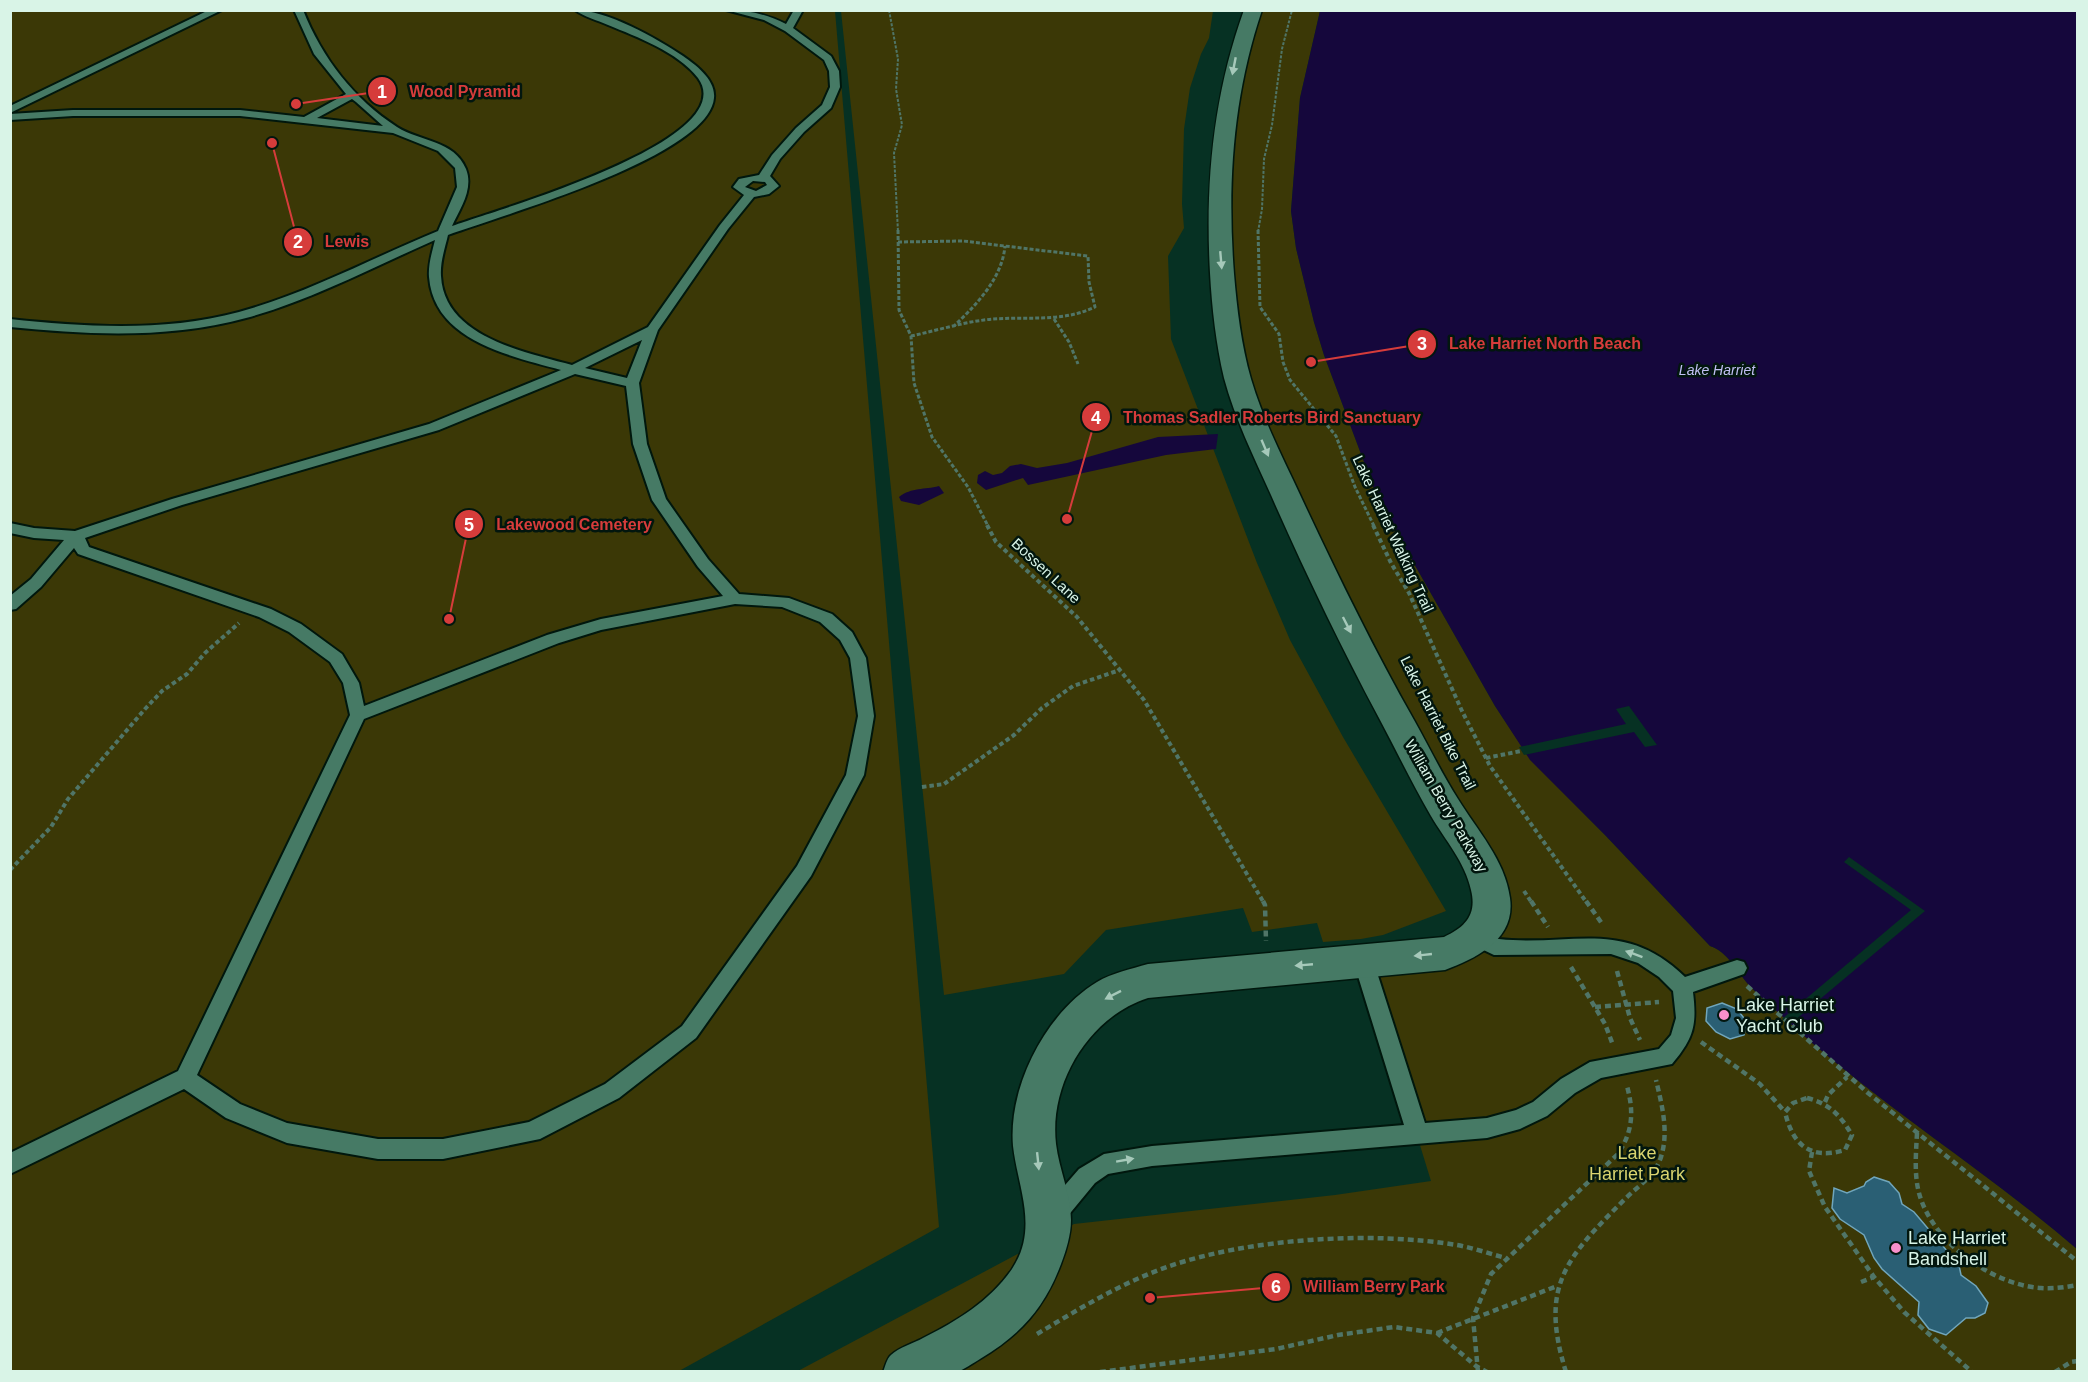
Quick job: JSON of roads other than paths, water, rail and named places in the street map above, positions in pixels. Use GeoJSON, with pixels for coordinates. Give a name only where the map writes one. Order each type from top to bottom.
{"type":"FeatureCollection","features":[{"type":"Feature","properties":{"kind":"street","name":"William Berry Parkway"},"geometry":{"type":"LineString","coordinates":[[1253,10],[1236,56],[1228,95],[1221,178],[1219,241],[1226,324],[1242,392],[1324,582],[1391,710],[1488,879],[1492,903],[1489,920],[1478,938]]}},
{"type":"Feature","properties":{"kind":"street"},"geometry":{"type":"LineString","coordinates":[[907,1371],[984,1330],[1009,1309],[1029,1284],[1042,1251],[1049,1220],[1039,1172],[1034,1125],[1044,1080],[1063,1044],[1087,1011],[1111,994],[1148,981],[1445,952],[1463,947],[1478,938]]}},
{"type":"Feature","properties":{"kind":"lane"},"geometry":{"type":"LineString","coordinates":[[10,110],[62,87],[124,53],[218,10]]}},
{"type":"Feature","properties":{"kind":"lane"},"geometry":{"type":"LineString","coordinates":[[298,10],[312,43],[324,62],[351,95],[396,130],[453,157],[461,170],[463,186],[460,200],[444,233],[434,276],[442,304],[453,318],[478,338],[572,370],[632,383]]}},
{"type":"Feature","properties":{"kind":"lane"},"geometry":{"type":"LineString","coordinates":[[10,323],[58,329],[119,330],[212,322],[285,302],[444,233],[616,170],[667,143],[696,121],[707,108],[709,87],[696,70],[684,60],[613,24],[579,10]]}},
{"type":"Feature","properties":{"kind":"lane"},"geometry":{"type":"LineString","coordinates":[[730,10],[767,18],[788,29],[828,58],[834,71],[835,87],[827,106],[800,130],[776,157],[763,178],[772,181],[773,186],[768,191],[752,194],[724,227],[652,330],[632,383],[640,444],[658,500],[703,563],[735,599]]}},
{"type":"Feature","properties":{"kind":"lane"},"geometry":{"type":"LineString","coordinates":[[788,29],[800,10]]}},
{"type":"Feature","properties":{"kind":"lane"},"geometry":{"type":"LineString","coordinates":[[306,120],[351,95]]}},
{"type":"Feature","properties":{"kind":"lane"},"geometry":{"type":"LineString","coordinates":[[10,117],[73,113],[240,113],[396,130]]}},
{"type":"Feature","properties":{"kind":"lane"},"geometry":{"type":"LineString","coordinates":[[10,528],[34,533],[76,536],[177,502],[434,427],[572,370],[652,330]]}},
{"type":"Feature","properties":{"kind":"lane"},"geometry":{"type":"LineString","coordinates":[[10,605],[36,583],[76,536]]}},
{"type":"Feature","properties":{"kind":"lane"},"geometry":{"type":"LineString","coordinates":[[10,1164],[185,1078],[358,715],[351,683],[336,658],[295,628],[255,610],[83,550],[76,536]]}},
{"type":"Feature","properties":{"kind":"lane"},"geometry":{"type":"LineString","coordinates":[[185,1078],[233,1111],[287,1133],[378,1149],[443,1149],[532,1132],[612,1091],[689,1032],[804,871],[855,775],[866,716],[858,658],[846,636],[826,618],[784,602],[735,599],[601,625],[553,639],[358,715]]}},
{"type":"Feature","properties":{"kind":"lane"},"geometry":{"type":"LineString","coordinates":[[1049,1220],[1087,1176],[1104,1164],[1152,1156],[1487,1128],[1520,1119],[1539,1109],[1568,1086],[1597,1069],[1665,1057],[1680,1039],[1686,1017],[1682,987],[1666,971],[1644,957],[1611,946],[1494,947],[1478,938]]}},
{"type":"Feature","properties":{"kind":"lane"},"geometry":{"type":"LineString","coordinates":[[1363,960],[1418,1135]]}},
{"type":"Feature","properties":{"kind":"lane"},"geometry":{"type":"LineString","coordinates":[[1682,987],[1740,975]]}},
{"type":"Feature","properties":{"kind":"water","name":"Lake Harriet"},"geometry":{"type":"Polygon","coordinates":[[[1320,11],[2077,11],[2077,1249],[2004,1190],[1853,1076],[1760,996],[1727,957],[1710,946],[1530,760],[1495,706],[1379,502],[1324,355],[1314,322],[1296,248],[1291,211],[1300,98],[1320,11]]]}},
{"type":"Feature","properties":{"kind":"water"},"geometry":{"type":"Polygon","coordinates":[[[1218,434],[1216,449],[1166,455],[1028,485],[1023,478],[986,490],[977,483],[978,475],[985,471],[993,475],[1002,473],[1010,466],[1021,464],[1037,468],[1067,463],[1158,437],[1218,434]]]}},
{"type":"Feature","properties":{"kind":"water"},"geometry":{"type":"Polygon","coordinates":[[[939,486],[944,493],[919,505],[901,501],[899,497],[913,490],[939,486]]]}},
{"type":"Feature","properties":{"kind":"place","name":"Wood Pyramid"},"geometry":{"type":"Point","coordinates":[296,104]}},
{"type":"Feature","properties":{"kind":"place","name":"Lewis"},"geometry":{"type":"Point","coordinates":[272,143]}},
{"type":"Feature","properties":{"kind":"place","name":"Lake Harriet North Beach"},"geometry":{"type":"Point","coordinates":[1311,362]}},
{"type":"Feature","properties":{"kind":"place","name":"Thomas Sadler Roberts Bird Sanctuary"},"geometry":{"type":"Point","coordinates":[1067,519]}},
{"type":"Feature","properties":{"kind":"place","name":"Lakewood Cemetery"},"geometry":{"type":"Point","coordinates":[449,619]}},
{"type":"Feature","properties":{"kind":"place","name":"Lake Harriet Yacht Club"},"geometry":{"type":"Point","coordinates":[1724,1015]}},
{"type":"Feature","properties":{"kind":"place","name":"Lake Harriet Bandshell"},"geometry":{"type":"Point","coordinates":[1896,1248]}},
{"type":"Feature","properties":{"kind":"place","name":"William Berry Park"},"geometry":{"type":"Point","coordinates":[1150,1298]}},
{"type":"Feature","properties":{"kind":"park label","name":"Lake Harriet Park"},"geometry":{"type":"Point","coordinates":[1637,1163]}}]}
